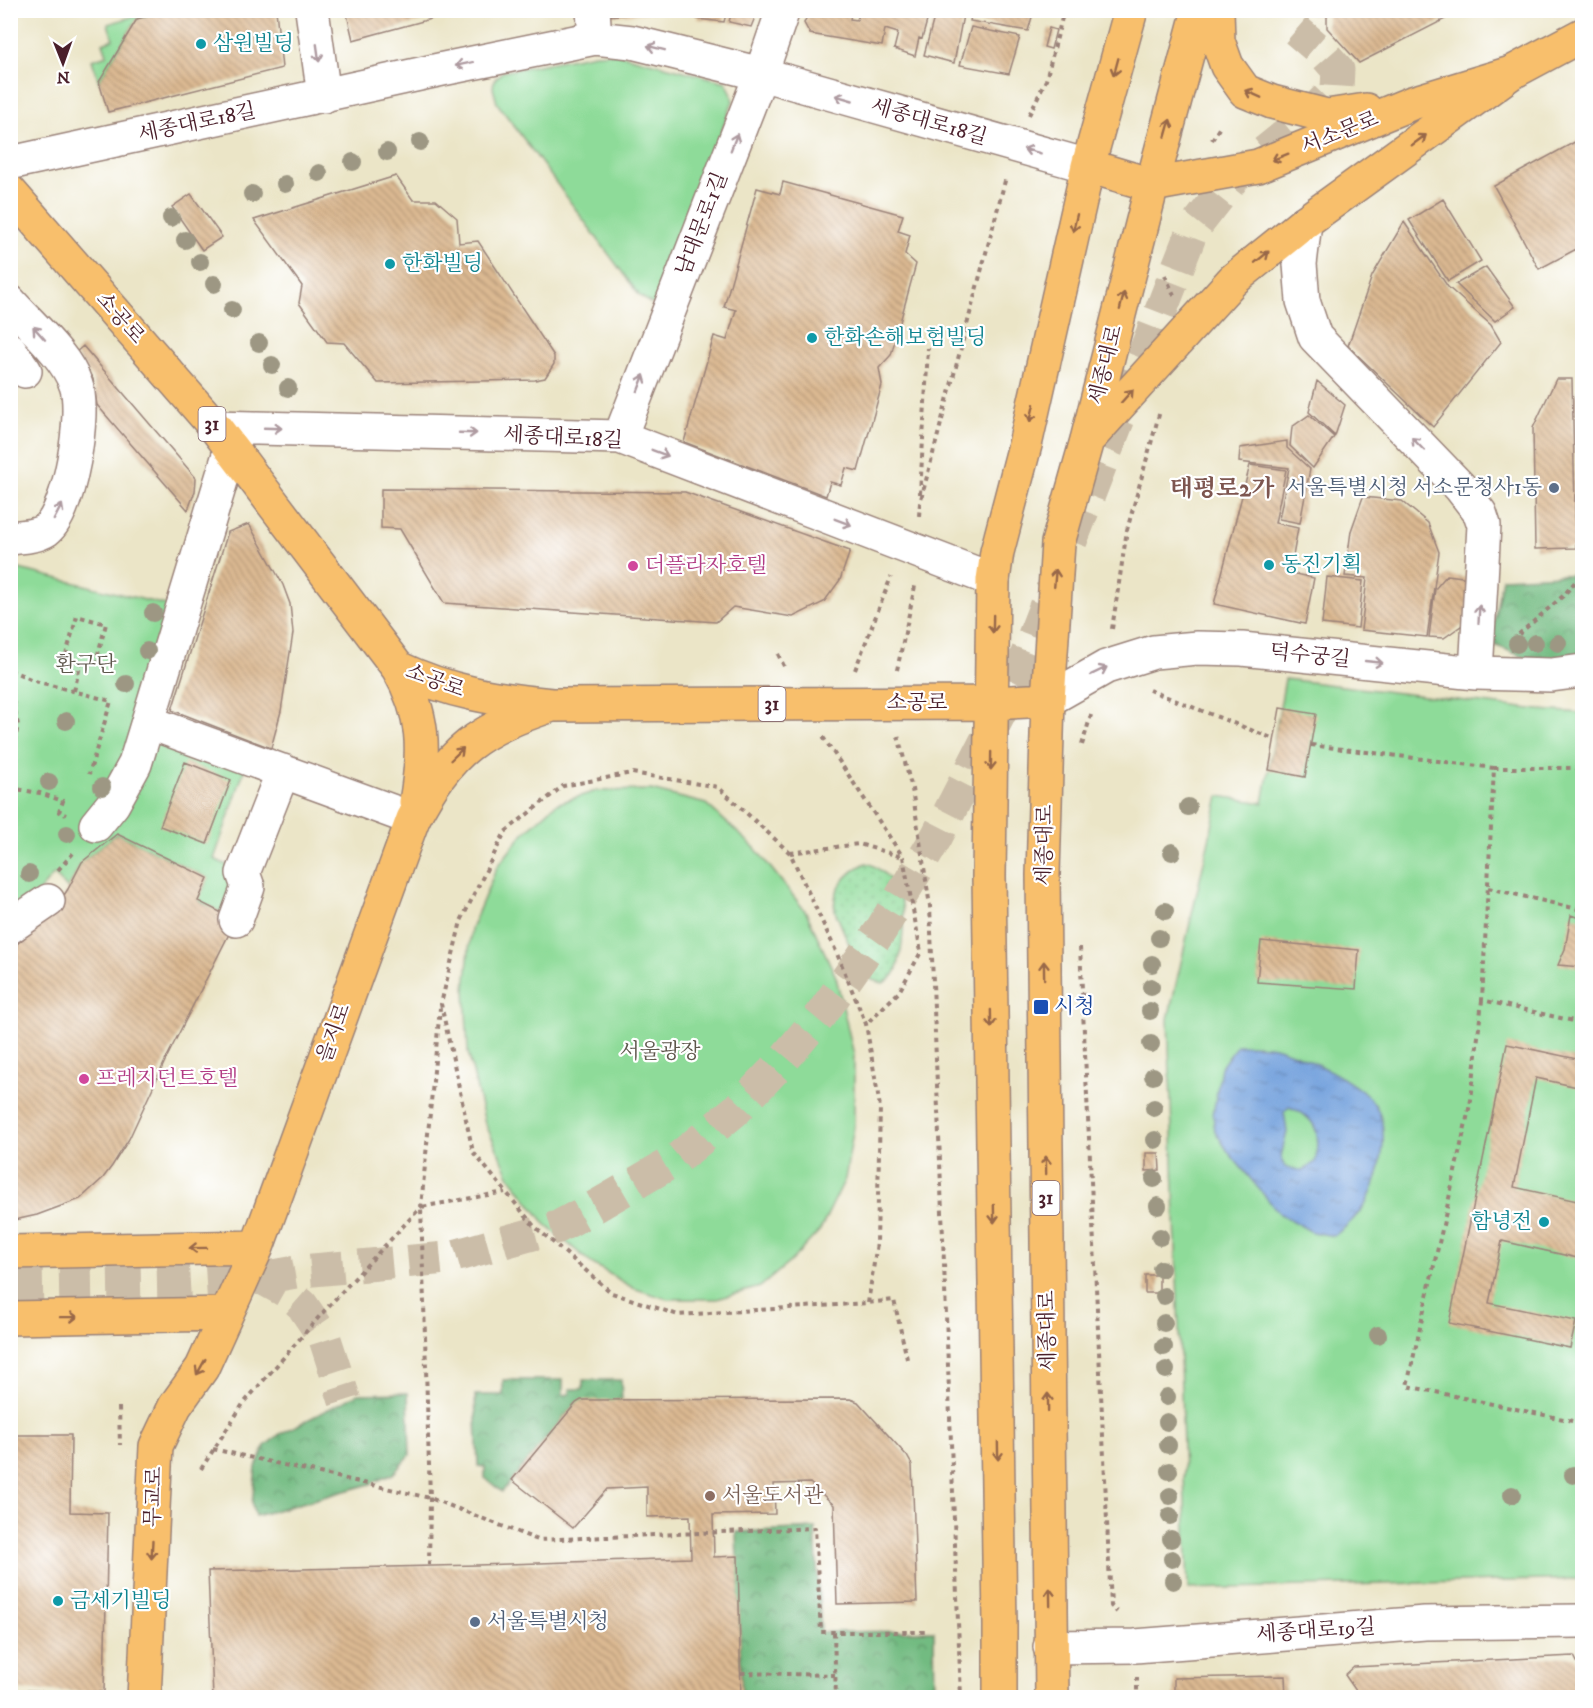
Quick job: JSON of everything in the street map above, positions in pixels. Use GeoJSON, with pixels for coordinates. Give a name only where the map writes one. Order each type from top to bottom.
{"type":"FeatureCollection","features":[{"type":"Feature","properties":{"kind":"main road"},"geometry":{"type":"LineString","coordinates":[[1000,1698],[989,876],[993,580],[997,552],[1088,166],[1131,10]]}},
{"type":"Feature","properties":{"kind":"main road","name":"세종대로"},"geometry":{"type":"LineString","coordinates":[[1052,1698],[1044,887],[1048,699],[1058,543],[1199,10]]}},
{"type":"Feature","properties":{"kind":"main road"},"geometry":{"type":"LineString","coordinates":[[1217,10],[1218,41],[1227,66],[1245,91],[1272,102],[1327,116],[1412,103]]}},
{"type":"Feature","properties":{"kind":"main road","name":"서소문로"},"geometry":{"type":"LineString","coordinates":[[1088,166],[1152,185],[1258,166],[1412,103],[1511,73],[1582,35]]}},
{"type":"Feature","properties":{"kind":"main road"},"geometry":{"type":"LineString","coordinates":[[1087,440],[1233,280],[1305,222],[1511,73]]}},
{"type":"Feature","properties":{"kind":"main road","name":"소공로"},"geometry":{"type":"LineString","coordinates":[[10,192],[223,437],[398,668],[435,684],[466,693],[552,705],[992,703],[1048,699]]}},
{"type":"Feature","properties":{"kind":"main road","name":"을지로"},"geometry":{"type":"LineString","coordinates":[[398,668],[415,702],[421,734],[420,771],[413,819]]}},
{"type":"Feature","properties":{"kind":"main road","name":"을지로"},"geometry":{"type":"LineString","coordinates":[[226,1314],[256,1247],[413,819],[437,777],[466,745],[504,722],[552,705]]}},
{"type":"Feature","properties":{"kind":"main road"},"geometry":{"type":"LineString","coordinates":[[10,1252],[256,1247]]}},
{"type":"Feature","properties":{"kind":"main road"},"geometry":{"type":"LineString","coordinates":[[10,1318],[226,1314]]}},
{"type":"Feature","properties":{"kind":"main road","name":"무교로"},"geometry":{"type":"LineString","coordinates":[[144,1698],[156,1446],[175,1406],[202,1368],[226,1314]]}},
{"type":"Feature","properties":{"kind":"street"},"geometry":{"type":"LineString","coordinates":[[312,10],[324,96]]}},
{"type":"Feature","properties":{"kind":"street","name":"남대문로1길"},"geometry":{"type":"LineString","coordinates":[[620,437],[761,74],[783,10]]}},
{"type":"Feature","properties":{"kind":"street","name":"세종대로18길"},"geometry":{"type":"LineString","coordinates":[[10,163],[443,69],[594,24],[632,42],[761,74],[1088,166]]}},
{"type":"Feature","properties":{"kind":"street"},"geometry":{"type":"LineString","coordinates":[[1305,222],[1300,264],[1303,301],[1315,337],[1460,487],[1480,513],[1484,525],[1476,673]]}},
{"type":"Feature","properties":{"kind":"street"},"geometry":{"type":"LineString","coordinates":[[10,302],[58,355],[76,383],[80,399],[73,469],[58,515],[46,530],[26,537],[10,538]]}},
{"type":"Feature","properties":{"kind":"street"},"geometry":{"type":"LineString","coordinates":[[86,822],[113,804],[135,764],[223,437]]}},
{"type":"Feature","properties":{"kind":"street","name":"세종대로18길"},"geometry":{"type":"LineString","coordinates":[[223,437],[620,437],[993,580]]}},
{"type":"Feature","properties":{"kind":"street","name":"덕수궁길"},"geometry":{"type":"LineString","coordinates":[[1048,699],[1106,667],[1154,652],[1208,648],[1253,650],[1476,673],[1551,675],[1582,671]]}},
{"type":"Feature","properties":{"kind":"street"},"geometry":{"type":"LineString","coordinates":[[148,722],[413,819]]}},
{"type":"Feature","properties":{"kind":"street"},"geometry":{"type":"LineString","coordinates":[[236,920],[248,886],[243,873],[283,771]]}},
{"type":"Feature","properties":{"kind":"street"},"geometry":{"type":"LineString","coordinates":[[10,927],[52,887]]}},
{"type":"Feature","properties":{"kind":"street","name":"세종대로19길"},"geometry":{"type":"LineString","coordinates":[[1050,1647],[1135,1646],[1425,1623],[1582,1621]]}},
{"type":"Feature","properties":{"kind":"path"},"geometry":{"type":"LineString","coordinates":[[961,1698],[930,906],[912,789],[890,703],[914,595],[920,503],[1014,146],[1046,80],[1064,10]]}},
{"type":"Feature","properties":{"kind":"path"},"geometry":{"type":"LineString","coordinates":[[1190,178],[1221,125]]}},
{"type":"Feature","properties":{"kind":"path"},"geometry":{"type":"LineString","coordinates":[[1162,268],[1190,327]]}},
{"type":"Feature","properties":{"kind":"path"},"geometry":{"type":"LineString","coordinates":[[1079,755],[1106,667],[1127,530],[1160,409]]}},
{"type":"Feature","properties":{"kind":"path"},"geometry":{"type":"LineString","coordinates":[[1476,673],[1563,596],[1582,574]]}},
{"type":"Feature","properties":{"kind":"path"},"geometry":{"type":"LineString","coordinates":[[77,616],[106,624],[95,665],[81,662],[65,658],[77,616]]}},
{"type":"Feature","properties":{"kind":"path"},"geometry":{"type":"LineString","coordinates":[[778,654],[826,744],[903,857],[921,952],[899,992],[866,1024]]}},
{"type":"Feature","properties":{"kind":"path"},"geometry":{"type":"LineString","coordinates":[[74,691],[81,662]]}},
{"type":"Feature","properties":{"kind":"path"},"geometry":{"type":"LineString","coordinates":[[10,670],[35,681],[111,701],[91,768]]}},
{"type":"Feature","properties":{"kind":"path"},"geometry":{"type":"LineString","coordinates":[[10,685],[18,725],[10,765]]}},
{"type":"Feature","properties":{"kind":"path"},"geometry":{"type":"LineString","coordinates":[[1140,686],[1274,739]]}},
{"type":"Feature","properties":{"kind":"path"},"geometry":{"type":"LineString","coordinates":[[1311,745],[1494,768],[1582,768]]}},
{"type":"Feature","properties":{"kind":"path"},"geometry":{"type":"LineString","coordinates":[[1494,768],[1482,1000],[1471,1100],[1407,1386],[1582,1423]]}},
{"type":"Feature","properties":{"kind":"path"},"geometry":{"type":"LineString","coordinates":[[429,1565],[430,1498],[421,1207],[441,1004],[461,921],[504,832],[563,786],[632,772],[718,787],[790,853],[835,949],[866,1024],[880,1107],[876,1243],[868,1302]]}},
{"type":"Feature","properties":{"kind":"path"},"geometry":{"type":"LineString","coordinates":[[10,788],[40,793],[63,801],[59,812],[86,822],[52,887]]}},
{"type":"Feature","properties":{"kind":"path"},"geometry":{"type":"LineString","coordinates":[[790,853],[859,844],[903,857]]}},
{"type":"Feature","properties":{"kind":"path"},"geometry":{"type":"LineString","coordinates":[[1488,888],[1582,910]]}},
{"type":"Feature","properties":{"kind":"path"},"geometry":{"type":"LineString","coordinates":[[1080,936],[1111,1606],[1135,1628],[1137,1698]]}},
{"type":"Feature","properties":{"kind":"path"},"geometry":{"type":"LineString","coordinates":[[1482,1000],[1582,1023]]}},
{"type":"Feature","properties":{"kind":"path"},"geometry":{"type":"LineString","coordinates":[[441,1004],[473,1152],[534,1226],[612,1293],[678,1315],[894,1300],[907,1359]]}},
{"type":"Feature","properties":{"kind":"path"},"geometry":{"type":"LineString","coordinates":[[201,1469],[243,1404],[325,1310],[421,1207],[506,1192]]}},
{"type":"Feature","properties":{"kind":"path"},"geometry":{"type":"LineString","coordinates":[[119,1407],[120,1446]]}},
{"type":"Feature","properties":{"kind":"path"},"geometry":{"type":"LineString","coordinates":[[213,1449],[430,1498],[538,1540],[816,1528],[821,1632],[929,1632]]}},
{"type":"Feature","properties":{"kind":"path"},"geometry":{"type":"LineString","coordinates":[[834,1632],[836,1698]]}},
{"type":"Feature","properties":{"kind":"path"},"geometry":{"type":"LineString","coordinates":[[741,1673],[835,1675]]}},
{"type":"Feature","properties":{"kind":"green space"},"geometry":{"type":"Polygon","coordinates":[[[152,11],[153,14],[137,19],[99,82],[92,60],[107,55],[103,43],[113,39],[108,24],[152,11]]]}},
{"type":"Feature","properties":{"kind":"green space"},"geometry":{"type":"Polygon","coordinates":[[[615,53],[726,82],[733,101],[657,304],[650,303],[639,295],[497,103],[493,88],[494,80],[502,72],[595,54],[615,53]]]}},
{"type":"Feature","properties":{"kind":"green space","name":"환구단"},"geometry":{"type":"Polygon","coordinates":[[[11,567],[182,609],[148,722],[245,768],[214,859],[262,881],[236,920],[198,901],[208,878],[117,834],[82,862],[68,889],[54,874],[34,897],[11,916],[11,567]]]}},
{"type":"Feature","properties":{"kind":"green space"},"geometry":{"type":"Polygon","coordinates":[[[1582,574],[1582,656],[1544,661],[1521,656],[1490,643],[1502,578],[1582,574]]]}},
{"type":"Feature","properties":{"kind":"green space"},"geometry":{"type":"Polygon","coordinates":[[[1285,679],[1539,710],[1582,713],[1582,1579],[1188,1589],[1168,1019],[1219,796],[1263,803],[1285,679]]]}},
{"type":"Feature","properties":{"kind":"green space","name":"서울광장"},"geometry":{"type":"Polygon","coordinates":[[[651,790],[706,804],[755,848],[806,912],[836,977],[854,1055],[854,1127],[845,1179],[820,1230],[791,1261],[760,1287],[717,1299],[667,1299],[633,1288],[591,1263],[546,1225],[510,1177],[485,1123],[468,1052],[465,989],[471,929],[497,867],[523,834],[556,804],[596,791],[651,790]]]}},
{"type":"Feature","properties":{"kind":"green space"},"geometry":{"type":"Polygon","coordinates":[[[866,863],[876,867],[890,880],[898,890],[902,903],[903,933],[898,963],[894,975],[883,983],[872,980],[860,970],[835,911],[834,903],[842,882],[866,863]]]}},
{"type":"Feature","properties":{"kind":"green space"},"geometry":{"type":"Polygon","coordinates":[[[503,1380],[563,1380],[563,1395],[570,1394],[570,1389],[583,1389],[583,1380],[621,1380],[622,1400],[576,1403],[502,1492],[485,1478],[485,1467],[478,1466],[475,1395],[503,1395],[503,1380]]]}},
{"type":"Feature","properties":{"kind":"green space"},"geometry":{"type":"Polygon","coordinates":[[[408,1393],[410,1455],[393,1474],[370,1484],[255,1516],[252,1504],[256,1467],[265,1446],[280,1434],[358,1394],[408,1393]]]}},
{"type":"Feature","properties":{"kind":"green space"},"geometry":{"type":"Polygon","coordinates":[[[815,1528],[821,1632],[934,1631],[935,1697],[742,1697],[736,1532],[815,1528]]]}},
{"type":"Feature","properties":{"kind":"water"},"geometry":{"type":"Polygon","coordinates":[[[1237,1045],[1273,1047],[1302,1057],[1345,1079],[1376,1106],[1383,1128],[1383,1141],[1376,1181],[1363,1208],[1334,1236],[1312,1232],[1280,1214],[1229,1153],[1215,1131],[1213,1115],[1221,1067],[1237,1045]],[[1289,1107],[1284,1112],[1287,1132],[1281,1156],[1285,1167],[1302,1171],[1315,1162],[1318,1143],[1315,1128],[1306,1116],[1289,1107]]]}},
{"type":"Feature","properties":{"kind":"building","name":"삼원빌딩"},"geometry":{"type":"Polygon","coordinates":[[[168,10],[276,10],[282,68],[108,112],[99,82],[137,19],[168,10]]]}},
{"type":"Feature","properties":{"kind":"building"},"geometry":{"type":"Polygon","coordinates":[[[346,10],[437,10],[438,17],[353,40],[346,10]]]}},
{"type":"Feature","properties":{"kind":"building"},"geometry":{"type":"Polygon","coordinates":[[[607,10],[657,10],[657,12],[607,16],[607,10]]]}},
{"type":"Feature","properties":{"kind":"building"},"geometry":{"type":"Polygon","coordinates":[[[699,10],[727,10],[724,22],[697,19],[699,10]]]}},
{"type":"Feature","properties":{"kind":"building"},"geometry":{"type":"Polygon","coordinates":[[[732,10],[758,10],[751,27],[729,22],[732,10]]]}},
{"type":"Feature","properties":{"kind":"building"},"geometry":{"type":"Polygon","coordinates":[[[810,10],[840,10],[851,13],[850,19],[857,20],[860,10],[930,10],[915,56],[894,49],[898,33],[885,29],[882,46],[810,34],[804,23],[810,10]]]}},
{"type":"Feature","properties":{"kind":"building"},"geometry":{"type":"Polygon","coordinates":[[[936,10],[964,10],[954,63],[924,55],[936,10]]]}},
{"type":"Feature","properties":{"kind":"building"},"geometry":{"type":"Polygon","coordinates":[[[972,10],[1034,10],[1028,31],[970,21],[972,10]]]}},
{"type":"Feature","properties":{"kind":"building"},"geometry":{"type":"Polygon","coordinates":[[[1310,10],[1324,10],[1324,15],[1310,15],[1310,10]]]}},
{"type":"Feature","properties":{"kind":"building"},"geometry":{"type":"Polygon","coordinates":[[[1327,10],[1456,10],[1457,13],[1359,63],[1327,28],[1327,10]]]}},
{"type":"Feature","properties":{"kind":"building"},"geometry":{"type":"Polygon","coordinates":[[[971,27],[1020,37],[1009,74],[960,65],[971,27]]]}},
{"type":"Feature","properties":{"kind":"building"},"geometry":{"type":"Polygon","coordinates":[[[1049,28],[1056,30],[1051,49],[1044,47],[1049,28]]]}},
{"type":"Feature","properties":{"kind":"building"},"geometry":{"type":"Polygon","coordinates":[[[1582,138],[1582,246],[1539,269],[1494,186],[1582,138]]]}},
{"type":"Feature","properties":{"kind":"building","name":"한화빌딩"},"geometry":{"type":"Polygon","coordinates":[[[396,176],[413,200],[436,200],[457,218],[459,243],[478,241],[554,356],[554,364],[545,378],[378,383],[344,343],[327,342],[299,303],[302,286],[254,220],[396,176]]]}},
{"type":"Feature","properties":{"kind":"building","name":"한화손해보험빌딩"},"geometry":{"type":"Polygon","coordinates":[[[783,182],[903,215],[898,231],[910,235],[905,254],[916,264],[891,355],[879,368],[882,385],[858,471],[846,468],[841,485],[830,482],[826,496],[684,442],[714,336],[727,340],[736,310],[724,307],[757,188],[780,194],[783,182]]]}},
{"type":"Feature","properties":{"kind":"building"},"geometry":{"type":"Polygon","coordinates":[[[191,194],[222,237],[202,250],[172,207],[191,194]]]}},
{"type":"Feature","properties":{"kind":"building"},"geometry":{"type":"Polygon","coordinates":[[[1443,199],[1481,261],[1448,281],[1409,220],[1443,199]]]}},
{"type":"Feature","properties":{"kind":"building"},"geometry":{"type":"Polygon","coordinates":[[[1404,222],[1448,287],[1491,325],[1501,342],[1433,427],[1348,346],[1372,276],[1404,222]]]}},
{"type":"Feature","properties":{"kind":"building"},"geometry":{"type":"Polygon","coordinates":[[[1486,267],[1515,307],[1495,321],[1456,284],[1486,267]]]}},
{"type":"Feature","properties":{"kind":"building"},"geometry":{"type":"Polygon","coordinates":[[[83,346],[196,478],[195,491],[188,510],[97,405],[93,379],[75,353],[83,346]]]}},
{"type":"Feature","properties":{"kind":"building","name":"서울특별시청 서소문청사1동"},"geometry":{"type":"Polygon","coordinates":[[[1556,379],[1572,379],[1576,548],[1535,549],[1533,428],[1556,379]]]}},
{"type":"Feature","properties":{"kind":"building"},"geometry":{"type":"Polygon","coordinates":[[[1317,381],[1345,405],[1335,436],[1309,412],[1317,381]]]}},
{"type":"Feature","properties":{"kind":"building"},"geometry":{"type":"Polygon","coordinates":[[[1582,395],[1582,417],[1576,418],[1575,396],[1582,395]]]}},
{"type":"Feature","properties":{"kind":"building"},"geometry":{"type":"Polygon","coordinates":[[[1309,415],[1334,437],[1313,468],[1290,446],[1292,427],[1309,415]]]}},
{"type":"Feature","properties":{"kind":"building"},"geometry":{"type":"Polygon","coordinates":[[[1287,441],[1287,448],[1310,469],[1300,523],[1279,519],[1289,468],[1239,462],[1240,448],[1287,441]]]}},
{"type":"Feature","properties":{"kind":"building"},"geometry":{"type":"Polygon","coordinates":[[[1250,465],[1286,470],[1275,523],[1298,528],[1290,573],[1314,578],[1305,624],[1214,604],[1250,465]]]}},
{"type":"Feature","properties":{"kind":"building","name":"더플라자호텔"},"geometry":{"type":"Polygon","coordinates":[[[381,489],[685,492],[850,551],[840,580],[824,602],[793,617],[733,607],[716,622],[444,603],[400,529],[381,528],[381,489]]]}},
{"type":"Feature","properties":{"kind":"building"},"geometry":{"type":"Polygon","coordinates":[[[1363,497],[1402,501],[1428,523],[1439,552],[1427,637],[1361,630],[1367,578],[1345,576],[1351,531],[1363,497]]]}},
{"type":"Feature","properties":{"kind":"building"},"geometry":{"type":"Polygon","coordinates":[[[249,524],[283,585],[290,604],[293,633],[281,711],[271,748],[172,710],[228,532],[249,524]]]}},
{"type":"Feature","properties":{"kind":"building"},"geometry":{"type":"Polygon","coordinates":[[[1447,575],[1470,578],[1465,623],[1444,638],[1429,637],[1435,589],[1447,575]]]}},
{"type":"Feature","properties":{"kind":"building"},"geometry":{"type":"Polygon","coordinates":[[[1327,577],[1363,581],[1358,628],[1322,624],[1327,577]]]}},
{"type":"Feature","properties":{"kind":"building"},"geometry":{"type":"Polygon","coordinates":[[[1280,708],[1316,714],[1305,777],[1269,770],[1280,708]]]}},
{"type":"Feature","properties":{"kind":"building"},"geometry":{"type":"Polygon","coordinates":[[[185,762],[231,780],[207,844],[160,826],[185,762]]]}},
{"type":"Feature","properties":{"kind":"building"},"geometry":{"type":"Polygon","coordinates":[[[117,834],[208,878],[198,901],[236,920],[166,1059],[129,1139],[103,1178],[80,1199],[37,1215],[10,1221],[10,950],[51,915],[82,862],[117,834]]]}},
{"type":"Feature","properties":{"kind":"building"},"geometry":{"type":"Polygon","coordinates":[[[1571,915],[1582,919],[1582,967],[1558,965],[1565,949],[1571,915]]]}},
{"type":"Feature","properties":{"kind":"building"},"geometry":{"type":"Polygon","coordinates":[[[1261,941],[1359,950],[1356,989],[1257,982],[1261,941]]]}},
{"type":"Feature","properties":{"kind":"building"},"geometry":{"type":"Polygon","coordinates":[[[1507,1044],[1582,1060],[1582,1088],[1536,1078],[1514,1187],[1582,1202],[1582,1259],[1502,1241],[1489,1303],[1576,1321],[1570,1348],[1449,1323],[1507,1044]]]}},
{"type":"Feature","properties":{"kind":"building"},"geometry":{"type":"Polygon","coordinates":[[[1146,1153],[1159,1153],[1160,1170],[1146,1171],[1146,1153]]]}},
{"type":"Feature","properties":{"kind":"building"},"geometry":{"type":"Polygon","coordinates":[[[1145,1275],[1159,1275],[1159,1293],[1145,1293],[1145,1275]]]}},
{"type":"Feature","properties":{"kind":"building","name":"서울특별시청"},"geometry":{"type":"Polygon","coordinates":[[[850,1399],[858,1402],[907,1456],[912,1465],[917,1602],[837,1604],[834,1505],[810,1483],[774,1484],[775,1514],[713,1515],[714,1557],[738,1556],[741,1698],[213,1698],[208,1571],[691,1558],[690,1516],[647,1517],[647,1487],[607,1489],[573,1528],[512,1480],[576,1403],[581,1400],[850,1399]]]}},
{"type":"Feature","properties":{"kind":"building","name":"금세기빌딩"},"geometry":{"type":"Polygon","coordinates":[[[10,1435],[71,1435],[70,1512],[108,1513],[104,1692],[10,1690],[10,1435]]]}},
{"type":"Feature","properties":{"kind":"building"},"geometry":{"type":"Polygon","coordinates":[[[1574,1656],[1582,1672],[1582,1683],[1575,1698],[1358,1698],[1359,1695],[1345,1675],[1354,1667],[1574,1656]]]}},
{"type":"Feature","properties":{"kind":"building"},"geometry":{"type":"Polygon","coordinates":[[[1285,1676],[1286,1698],[1174,1698],[1174,1678],[1285,1676]]]}},
{"type":"Feature","properties":{"kind":"tunnel"},"geometry":{"type":"LineString","coordinates":[[1071,541],[1192,231],[1236,175],[1308,117],[1337,87],[1338,70],[1323,53],[1296,30]]}},
{"type":"Feature","properties":{"kind":"tunnel"},"geometry":{"type":"LineString","coordinates":[[262,1278],[302,1271],[447,1258],[558,1227],[677,1159],[736,1110],[779,1065],[821,1015],[881,930],[937,836],[1016,682],[1052,589]]}},
{"type":"Feature","properties":{"kind":"tunnel"},"geometry":{"type":"LineString","coordinates":[[10,1286],[175,1283],[262,1278],[287,1292],[302,1305],[325,1339],[345,1401]]}},
{"type":"Feature","properties":{"kind":"place","name":"삼원빌딩"},"geometry":{"type":"Point","coordinates":[201,44]}},
{"type":"Feature","properties":{"kind":"place","name":"한화빌딩"},"geometry":{"type":"Point","coordinates":[390,264]}},
{"type":"Feature","properties":{"kind":"place","name":"한화손해보험빌딩"},"geometry":{"type":"Point","coordinates":[812,338]}},
{"type":"Feature","properties":{"kind":"place","name":"서울특별시청 서소문청사1동"},"geometry":{"type":"Point","coordinates":[1554,488]}},
{"type":"Feature","properties":{"kind":"place","name":"동진기획"},"geometry":{"type":"Point","coordinates":[1269,565]}},
{"type":"Feature","properties":{"kind":"place","name":"더플라자호텔"},"geometry":{"type":"Point","coordinates":[633,566]}},
{"type":"Feature","properties":{"kind":"place","name":"시청"},"geometry":{"type":"Point","coordinates":[1041,1007]}},
{"type":"Feature","properties":{"kind":"place","name":"프레지던트호텔"},"geometry":{"type":"Point","coordinates":[84,1079]}},
{"type":"Feature","properties":{"kind":"place","name":"함녕전"},"geometry":{"type":"Point","coordinates":[1544,1222]}},
{"type":"Feature","properties":{"kind":"place","name":"서울도서관"},"geometry":{"type":"Point","coordinates":[710,1496]}},
{"type":"Feature","properties":{"kind":"place","name":"금세기빌딩"},"geometry":{"type":"Point","coordinates":[58,1601]}},
{"type":"Feature","properties":{"kind":"place","name":"서울특별시청"},"geometry":{"type":"Point","coordinates":[475,1622]}},
{"type":"Feature","properties":{"kind":"district","name":"태평로2가"},"geometry":{"type":"Point","coordinates":[1222,489]}}]}
